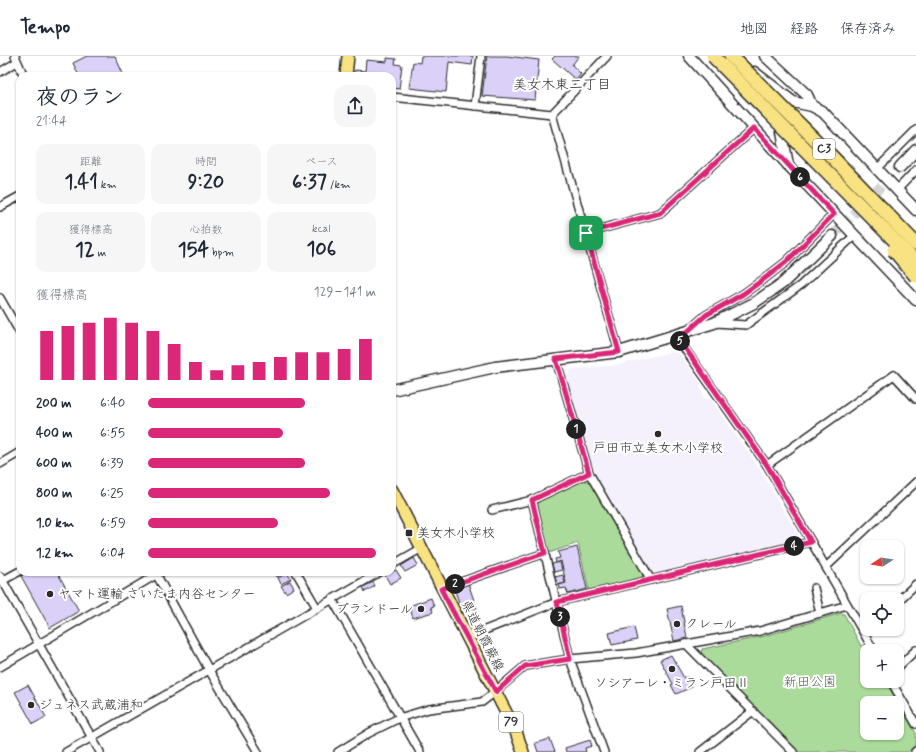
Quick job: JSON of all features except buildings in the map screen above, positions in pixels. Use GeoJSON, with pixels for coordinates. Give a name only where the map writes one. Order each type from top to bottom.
{"type":"FeatureCollection","features":[{"type":"Feature","properties":{"kind":"highway","name":"C3"},"geometry":{"type":"LineString","coordinates":[[713,56],[916,262]]}},
{"type":"Feature","properties":{"kind":"highway","name":"C3"},"geometry":{"type":"LineString","coordinates":[[731,56],[916,244]]}},
{"type":"Feature","properties":{"kind":"highway"},"geometry":{"type":"LineString","coordinates":[[833,158],[916,231]]}},
{"type":"Feature","properties":{"kind":"highway"},"geometry":{"type":"LineString","coordinates":[[823,167],[916,276]]}},
{"type":"Feature","properties":{"kind":"main road"},"geometry":{"type":"LineString","coordinates":[[346,72],[348,56]]}},
{"type":"Feature","properties":{"kind":"main road","name":"県道朝霞蕨線"},"geometry":{"type":"LineString","coordinates":[[396,498],[441,589],[516,732],[523,752]]}},
{"type":"Feature","properties":{"kind":"street"},"geometry":{"type":"LineString","coordinates":[[474,106],[480,56]]}},
{"type":"Feature","properties":{"kind":"street"},"geometry":{"type":"LineString","coordinates":[[552,114],[607,56]]}},
{"type":"Feature","properties":{"kind":"street"},"geometry":{"type":"LineString","coordinates":[[688,56],[788,165],[916,300]]}},
{"type":"Feature","properties":{"kind":"street"},"geometry":{"type":"LineString","coordinates":[[765,56],[807,95],[812,106]]}},
{"type":"Feature","properties":{"kind":"street"},"geometry":{"type":"LineString","coordinates":[[0,72],[16,59],[22,72]]}},
{"type":"Feature","properties":{"kind":"street"},"geometry":{"type":"LineString","coordinates":[[752,71],[793,102],[812,106],[823,112],[916,210]]}},
{"type":"Feature","properties":{"kind":"street"},"geometry":{"type":"LineString","coordinates":[[396,97],[552,114]]}},
{"type":"Feature","properties":{"kind":"street"},"geometry":{"type":"LineString","coordinates":[[552,114],[619,352]]}},
{"type":"Feature","properties":{"kind":"street"},"geometry":{"type":"LineString","coordinates":[[586,233],[660,213],[754,128]]}},
{"type":"Feature","properties":{"kind":"street"},"geometry":{"type":"LineString","coordinates":[[877,169],[916,130]]}},
{"type":"Feature","properties":{"kind":"street"},"geometry":{"type":"LineString","coordinates":[[782,132],[788,165]]}},
{"type":"Feature","properties":{"kind":"street"},"geometry":{"type":"LineString","coordinates":[[900,167],[916,150]]}},
{"type":"Feature","properties":{"kind":"street"},"geometry":{"type":"LineString","coordinates":[[897,190],[916,170]]}},
{"type":"Feature","properties":{"kind":"street"},"geometry":{"type":"LineString","coordinates":[[0,207],[16,198]]}},
{"type":"Feature","properties":{"kind":"street"},"geometry":{"type":"LineString","coordinates":[[687,332],[706,315],[743,294],[786,262],[834,214]]}},
{"type":"Feature","properties":{"kind":"street"},"geometry":{"type":"LineString","coordinates":[[714,323],[746,325],[801,285],[855,235]]}},
{"type":"Feature","properties":{"kind":"street"},"geometry":{"type":"LineString","coordinates":[[396,389],[495,367],[619,352],[714,323],[754,303],[783,283],[832,236]]}},
{"type":"Feature","properties":{"kind":"street"},"geometry":{"type":"LineString","coordinates":[[0,298],[16,327]]}},
{"type":"Feature","properties":{"kind":"street"},"geometry":{"type":"LineString","coordinates":[[676,335],[767,465],[847,605],[860,623]]}},
{"type":"Feature","properties":{"kind":"street"},"geometry":{"type":"LineString","coordinates":[[556,359],[589,473],[651,580]]}},
{"type":"Feature","properties":{"kind":"street"},"geometry":{"type":"LineString","coordinates":[[767,465],[894,375],[916,399]]}},
{"type":"Feature","properties":{"kind":"street"},"geometry":{"type":"LineString","coordinates":[[0,464],[16,454]]}},
{"type":"Feature","properties":{"kind":"street"},"geometry":{"type":"LineString","coordinates":[[492,510],[532,500],[589,473]]}},
{"type":"Feature","properties":{"kind":"street"},"geometry":{"type":"LineString","coordinates":[[826,567],[916,482]]}},
{"type":"Feature","properties":{"kind":"street"},"geometry":{"type":"LineString","coordinates":[[532,500],[570,659],[604,752]]}},
{"type":"Feature","properties":{"kind":"street"},"geometry":{"type":"LineString","coordinates":[[467,637],[557,602],[811,542]]}},
{"type":"Feature","properties":{"kind":"street"},"geometry":{"type":"LineString","coordinates":[[396,563],[422,548]]}},
{"type":"Feature","properties":{"kind":"street"},"geometry":{"type":"LineString","coordinates":[[441,589],[545,553]]}},
{"type":"Feature","properties":{"kind":"street"},"geometry":{"type":"LineString","coordinates":[[16,572],[1,579],[100,752]]}},
{"type":"Feature","properties":{"kind":"street"},"geometry":{"type":"LineString","coordinates":[[0,666],[153,576]]}},
{"type":"Feature","properties":{"kind":"street"},"geometry":{"type":"LineString","coordinates":[[160,576],[209,670],[258,752]]}},
{"type":"Feature","properties":{"kind":"street"},"geometry":{"type":"LineString","coordinates":[[298,576],[316,608]]}},
{"type":"Feature","properties":{"kind":"street"},"geometry":{"type":"LineString","coordinates":[[66,752],[373,576]]}},
{"type":"Feature","properties":{"kind":"street"},"geometry":{"type":"LineString","coordinates":[[904,595],[916,584]]}},
{"type":"Feature","properties":{"kind":"street"},"geometry":{"type":"LineString","coordinates":[[814,588],[820,612]]}},
{"type":"Feature","properties":{"kind":"street"},"geometry":{"type":"LineString","coordinates":[[332,599],[399,718],[420,752]]}},
{"type":"Feature","properties":{"kind":"street"},"geometry":{"type":"LineString","coordinates":[[338,752],[369,733],[399,718],[429,709],[482,702],[496,692],[525,666],[570,659],[636,653],[760,631],[847,605]]}},
{"type":"Feature","properties":{"kind":"street"},"geometry":{"type":"LineString","coordinates":[[686,644],[793,752]]}},
{"type":"Feature","properties":{"kind":"street"},"geometry":{"type":"LineString","coordinates":[[904,661],[916,650]]}},
{"type":"Feature","properties":{"kind":"street"},"geometry":{"type":"LineString","coordinates":[[895,688],[916,724]]}},
{"type":"Feature","properties":{"kind":"street"},"geometry":{"type":"LineString","coordinates":[[700,752],[753,711]]}},
{"type":"Feature","properties":{"kind":"shaded area","name":"戸田市立美女木小学校"},"geometry":{"type":"Polygon","coordinates":[[[671,352],[679,353],[702,385],[699,386],[706,399],[710,398],[759,468],[801,540],[655,574],[650,573],[591,471],[569,391],[567,378],[571,369],[617,365],[671,352]]]}},
{"type":"Feature","properties":{"kind":"green space"},"geometry":{"type":"Polygon","coordinates":[[[583,480],[589,482],[643,574],[641,579],[589,591],[578,543],[549,553],[537,506],[539,501],[583,480]]]}},
{"type":"Feature","properties":{"kind":"green space","name":"新田公園"},"geometry":{"type":"Polygon","coordinates":[[[841,613],[844,614],[860,644],[860,688],[889,688],[894,696],[860,696],[860,740],[904,740],[904,713],[916,733],[916,744],[908,752],[798,752],[701,653],[702,649],[765,636],[841,613]]]}},
{"type":"Feature","properties":{"kind":"tunnel"},"geometry":{"type":"LineString","coordinates":[[832,236],[900,167]]}},
{"type":"Feature","properties":{"kind":"place","name":"戸田市立美女木小学校"},"geometry":{"type":"Point","coordinates":[658,434]}},
{"type":"Feature","properties":{"kind":"place","name":"美女木小学校"},"geometry":{"type":"Point","coordinates":[409,533]}},
{"type":"Feature","properties":{"kind":"place","name":"ヤマト運輸 さいたま内谷センター"},"geometry":{"type":"Point","coordinates":[50,594]}},
{"type":"Feature","properties":{"kind":"place","name":"プランドール"},"geometry":{"type":"Point","coordinates":[421,609]}},
{"type":"Feature","properties":{"kind":"place","name":"クレール"},"geometry":{"type":"Point","coordinates":[677,624]}},
{"type":"Feature","properties":{"kind":"place","name":"ソシアーレ・ミラン戸田Ⅱ"},"geometry":{"type":"Point","coordinates":[672,669]}},
{"type":"Feature","properties":{"kind":"place","name":"ジュネス武蔵浦和"},"geometry":{"type":"Point","coordinates":[31,705]}},
{"type":"Feature","properties":{"kind":"district","name":"美女木東二丁目"},"geometry":{"type":"Point","coordinates":[562,85]}},
{"type":"Feature","properties":{"kind":"route"},"geometry":{"type":"LineString","coordinates":[[754,128],[834,214],[786,262],[764,279],[743,294],[706,315],[687,332],[676,335],[767,465],[811,542],[557,602],[570,659],[525,666],[496,692],[485,674],[441,589],[545,553],[532,500],[589,473],[556,359],[619,352],[586,233],[660,213],[754,128]]}}]}
